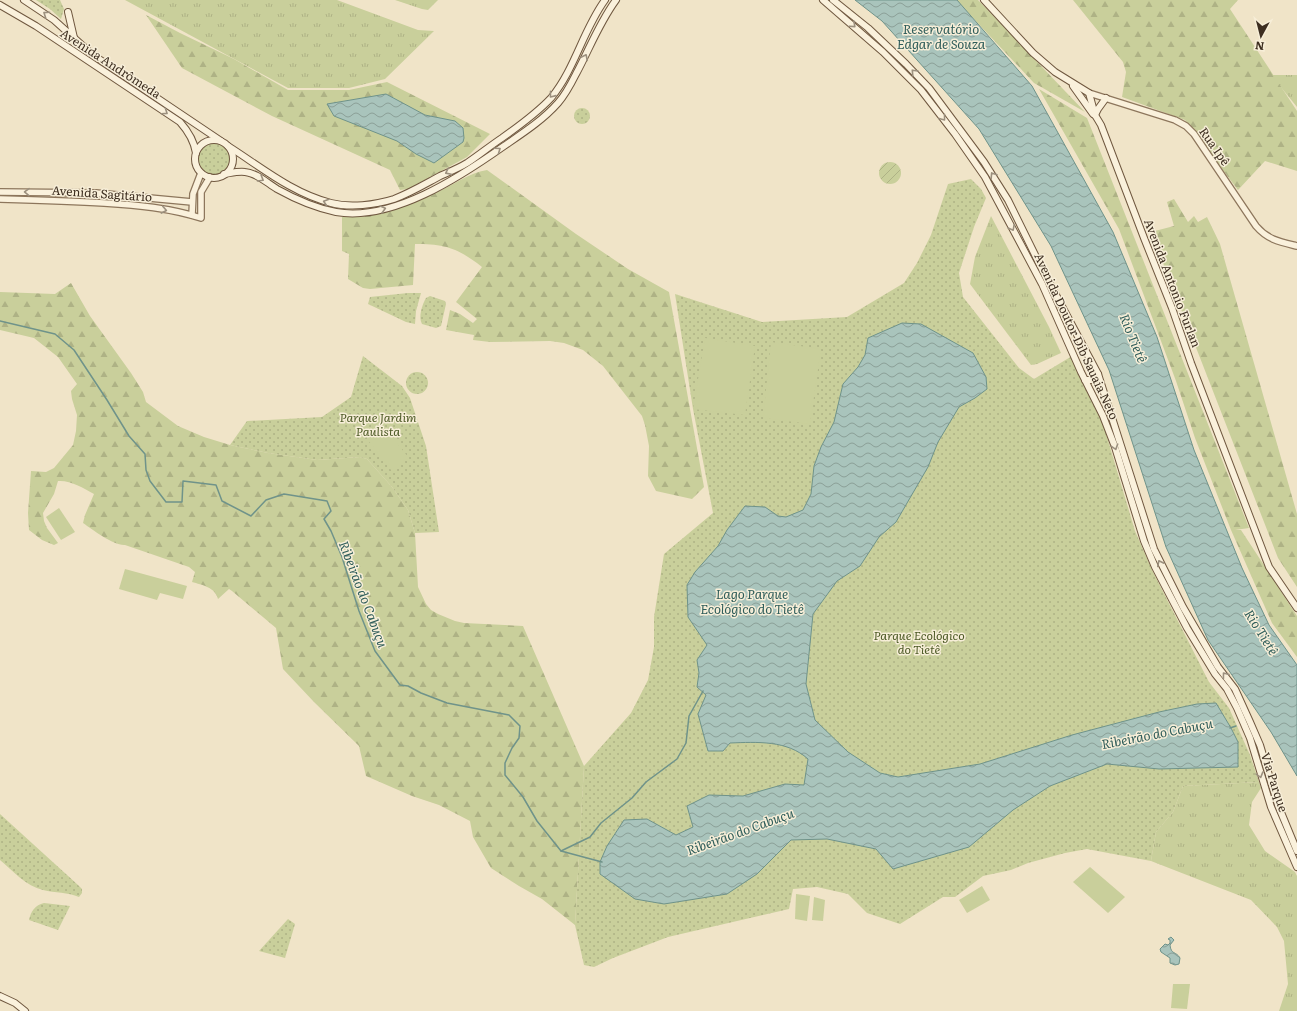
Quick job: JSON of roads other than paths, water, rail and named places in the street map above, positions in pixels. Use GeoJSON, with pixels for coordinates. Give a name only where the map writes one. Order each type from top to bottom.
{"type":"FeatureCollection","features":[{"type":"Feature","properties":{"kind":"main road","name":"Avenida Andrômeda"},"geometry":{"type":"LineString","coordinates":[[24,0],[54,20],[93,55],[221,141]]}},
{"type":"Feature","properties":{"kind":"main road"},"geometry":{"type":"LineString","coordinates":[[605,0],[596,12],[572,65],[562,82],[551,97],[538,110],[466,164],[393,199],[377,203],[342,205],[332,204],[287,185],[221,141],[212,140],[206,141],[202,144],[196,153],[195,162],[202,173],[210,177],[246,172],[260,178],[293,197],[335,212],[373,212],[403,203],[448,182],[478,165],[545,117],[559,102],[568,88],[603,20],[616,0]]}},
{"type":"Feature","properties":{"kind":"main road","name":"Avenida Doutor Dib Sauaia Neto"},"geometry":{"type":"LineString","coordinates":[[823,0],[883,52],[916,85],[955,134],[985,177],[1042,284],[1108,427],[1149,555],[1187,628],[1215,674],[1232,697],[1244,724]]}},
{"type":"Feature","properties":{"kind":"main road","name":"Avenida Doutor Dib Sauaia Neto"},"geometry":{"type":"LineString","coordinates":[[833,0],[868,28],[929,88],[970,142],[1008,200],[1041,268],[1098,374],[1147,530],[1157,557],[1183,607],[1218,667],[1235,689],[1250,722]]}},
{"type":"Feature","properties":{"kind":"main road"},"geometry":{"type":"LineString","coordinates":[[984,0],[1033,53],[1054,72],[1089,93]]}},
{"type":"Feature","properties":{"kind":"main road","name":"Avenida Andrômeda"},"geometry":{"type":"LineString","coordinates":[[0,5],[36,26],[180,122],[188,131],[196,153]]}},
{"type":"Feature","properties":{"kind":"main road"},"geometry":{"type":"LineString","coordinates":[[68,12],[74,39]]}},
{"type":"Feature","properties":{"kind":"main road"},"geometry":{"type":"LineString","coordinates":[[1071,83],[1101,125]]}},
{"type":"Feature","properties":{"kind":"main road","name":"Avenida Antonio Furlan"},"geometry":{"type":"LineString","coordinates":[[1089,93],[1095,115],[1101,125],[1172,308],[1191,362],[1269,566],[1297,608]]}},
{"type":"Feature","properties":{"kind":"main road"},"geometry":{"type":"LineString","coordinates":[[1095,115],[1106,98]]}},
{"type":"Feature","properties":{"kind":"main road"},"geometry":{"type":"LineString","coordinates":[[224,174],[229,170],[233,158],[228,146]]}},
{"type":"Feature","properties":{"kind":"main road"},"geometry":{"type":"LineString","coordinates":[[1072,350],[1077,345],[1084,347]]}},
{"type":"Feature","properties":{"kind":"main road"},"geometry":{"type":"LineString","coordinates":[[1085,380],[1093,380],[1098,374]]}},
{"type":"Feature","properties":{"kind":"main road","name":"Via Parque"},"geometry":{"type":"LineString","coordinates":[[1250,722],[1260,745],[1278,805],[1297,851]]}},
{"type":"Feature","properties":{"kind":"main road","name":"Via Parque"},"geometry":{"type":"LineString","coordinates":[[1244,724],[1270,807],[1297,867]]}},
{"type":"Feature","properties":{"kind":"main road"},"geometry":{"type":"LineString","coordinates":[[0,996],[15,1003],[25,1011]]}},
{"type":"Feature","properties":{"kind":"street","name":"Rua Ipê"},"geometry":{"type":"LineString","coordinates":[[1089,93],[1175,120],[1186,126],[1194,134],[1256,226],[1263,234],[1278,241],[1297,246]]}},
{"type":"Feature","properties":{"kind":"street"},"geometry":{"type":"LineString","coordinates":[[192,215],[194,190],[202,173]]}},
{"type":"Feature","properties":{"kind":"street","name":"Avenida Sagitário"},"geometry":{"type":"LineString","coordinates":[[0,199],[61,200],[139,205],[201,218],[201,192],[210,177]]}},
{"type":"Feature","properties":{"kind":"street","name":"Avenida Sagitário"},"geometry":{"type":"LineString","coordinates":[[0,192],[96,193],[192,202]]}},
{"type":"Feature","properties":{"kind":"water","name":"Reservatório Edgar de Souza"},"geometry":{"type":"Polygon","coordinates":[[[855,0],[957,0],[1032,86],[1113,232],[1157,337],[1194,450],[1242,568],[1269,625],[1297,665],[1297,776],[1271,732],[1208,640],[1166,547],[1109,370],[1051,246],[979,129],[882,21],[855,0]]]}},
{"type":"Feature","properties":{"kind":"water"},"geometry":{"type":"Polygon","coordinates":[[[386,94],[425,115],[455,121],[463,128],[463,142],[434,163],[416,154],[397,141],[334,116],[327,104],[386,94]]]}},
{"type":"Feature","properties":{"kind":"water","name":"Lago Parque Ecológico do Tietê"},"geometry":{"type":"Polygon","coordinates":[[[902,323],[921,324],[973,353],[986,377],[987,389],[959,407],[938,442],[928,467],[896,522],[879,537],[860,566],[837,581],[813,614],[806,684],[815,720],[848,752],[880,773],[898,777],[980,764],[1072,735],[1159,712],[1197,704],[1216,703],[1238,742],[1238,767],[1159,769],[1107,764],[1050,786],[1013,810],[969,847],[893,869],[876,849],[827,839],[791,840],[757,874],[727,894],[664,904],[635,899],[600,874],[600,862],[607,846],[624,820],[647,819],[676,835],[693,827],[687,806],[709,795],[743,796],[785,784],[804,785],[808,759],[791,748],[781,745],[761,743],[730,743],[723,751],[708,751],[698,714],[706,695],[697,687],[699,673],[697,660],[707,645],[688,617],[687,585],[695,572],[718,546],[727,530],[745,506],[765,507],[778,516],[786,517],[803,510],[811,494],[814,466],[821,447],[834,422],[843,384],[858,367],[865,355],[868,338],[902,323]]]}},
{"type":"Feature","properties":{"kind":"water"},"geometry":{"type":"Polygon","coordinates":[[[1171,937],[1174,940],[1170,945],[1171,950],[1180,958],[1179,964],[1175,965],[1170,963],[1170,958],[1161,952],[1160,949],[1165,944],[1168,945],[1170,943],[1170,940],[1168,939],[1171,937]]]}},
{"type":"Feature","properties":{"kind":"waterway","name":"Ribeirão do Cabuçu"},"geometry":{"type":"LineString","coordinates":[[0,321],[55,334],[74,350],[129,436],[145,454],[146,470],[150,481],[166,502],[182,502],[183,481],[216,485],[222,501],[251,516],[266,500],[284,494],[327,501],[331,511],[324,519],[342,557],[359,611],[375,651],[400,685],[408,686],[421,693],[447,703],[509,715],[520,726],[519,738],[512,748],[505,763],[505,775],[523,797],[537,821],[561,851],[602,862]]}},
{"type":"Feature","properties":{"kind":"waterway"},"geometry":{"type":"LineString","coordinates":[[561,851],[590,837],[601,823],[632,798],[646,782],[677,759],[686,743],[689,716],[703,691]]}},
{"type":"Feature","properties":{"kind":"waterway","name":"Ribeirão do Cabuçu"},"geometry":{"type":"LineString","coordinates":[[1230,728],[1236,726]]}},
{"type":"Feature","properties":{"kind":"water label","name":"Rio Tietê"},"geometry":{"type":"Point","coordinates":[1134,338]}},
{"type":"Feature","properties":{"kind":"water label","name":"Rio Tietê"},"geometry":{"type":"Point","coordinates":[1262,632]}},
{"type":"Feature","properties":{"kind":"park label","name":"Parque Jardim Paulista"},"geometry":{"type":"Point","coordinates":[378,424]}},
{"type":"Feature","properties":{"kind":"park label","name":"Parque Ecológico do Tietê"},"geometry":{"type":"Point","coordinates":[919,642]}}]}
